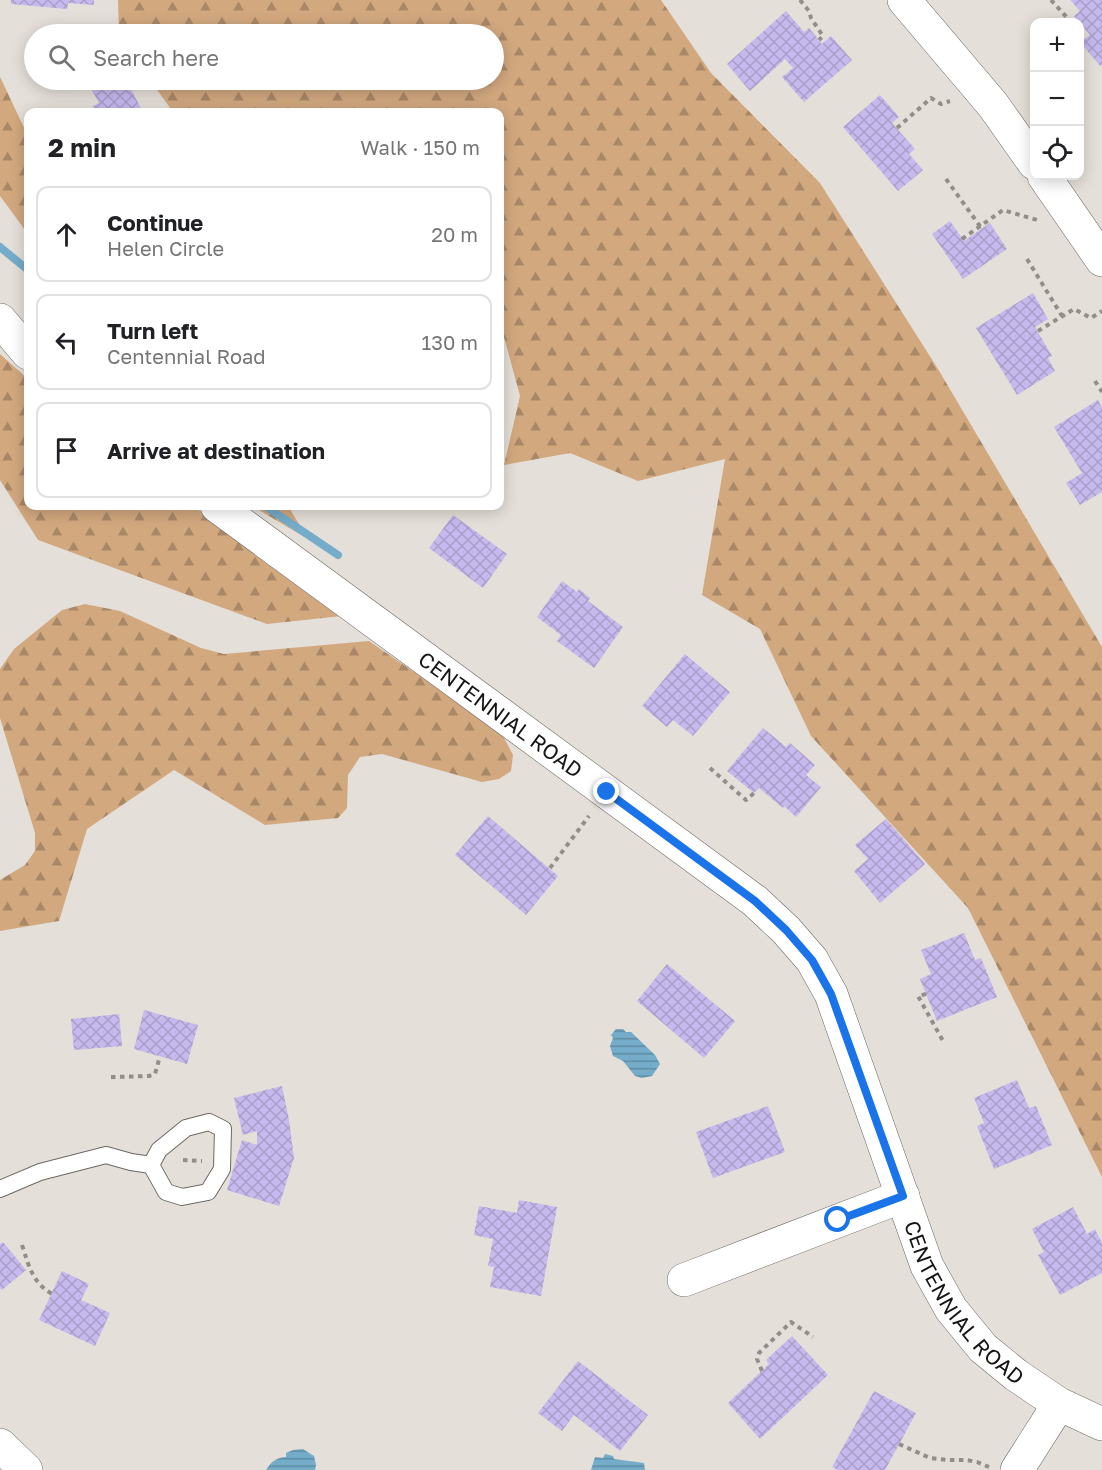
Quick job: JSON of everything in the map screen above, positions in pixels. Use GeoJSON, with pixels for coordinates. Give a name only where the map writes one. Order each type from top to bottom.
{"type":"FeatureCollection","features":[{"type":"Feature","properties":{"kind":"street"},"geometry":{"type":"LineString","coordinates":[[904,0],[993,105],[1030,156]]}},
{"type":"Feature","properties":{"kind":"street"},"geometry":{"type":"LineString","coordinates":[[1047,180],[1102,260]]}},
{"type":"Feature","properties":{"kind":"street"},"geometry":{"type":"LineString","coordinates":[[0,320],[24,348]]}},
{"type":"Feature","properties":{"kind":"street","name":"CENTENNIAL ROAD"},"geometry":{"type":"LineString","coordinates":[[222,510],[755,901],[786,930],[812,960],[831,994],[927,1266],[951,1309],[983,1348],[1016,1375],[1059,1404],[1102,1424]]}},
{"type":"Feature","properties":{"kind":"street"},"geometry":{"type":"LineString","coordinates":[[684,1280],[903,1196]]}},
{"type":"Feature","properties":{"kind":"street"},"geometry":{"type":"LineString","coordinates":[[1017,1470],[1059,1404]]}},
{"type":"Feature","properties":{"kind":"street"},"geometry":{"type":"LineString","coordinates":[[0,1445],[26,1470]]}},
{"type":"Feature","properties":{"kind":"lane"},"geometry":{"type":"LineString","coordinates":[[209,1122],[223,1129],[222,1169],[208,1192],[182,1197],[166,1192],[153,1161],[159,1150],[186,1128],[209,1122]]}},
{"type":"Feature","properties":{"kind":"lane"},"geometry":{"type":"LineString","coordinates":[[0,1189],[40,1172],[106,1155],[131,1162],[153,1161]]}},
{"type":"Feature","properties":{"kind":"path"},"geometry":{"type":"LineString","coordinates":[[800,0],[823,36],[819,40]]}},
{"type":"Feature","properties":{"kind":"path"},"geometry":{"type":"LineString","coordinates":[[1051,0],[1067,18]]}},
{"type":"Feature","properties":{"kind":"path"},"geometry":{"type":"LineString","coordinates":[[897,128],[931,98],[941,104],[954,100],[975,83]]}},
{"type":"Feature","properties":{"kind":"path"},"geometry":{"type":"LineString","coordinates":[[946,178],[981,228]]}},
{"type":"Feature","properties":{"kind":"path"},"geometry":{"type":"LineString","coordinates":[[962,239],[1004,210],[1036,220],[1064,204]]}},
{"type":"Feature","properties":{"kind":"path"},"geometry":{"type":"LineString","coordinates":[[1027,260],[1062,316]]}},
{"type":"Feature","properties":{"kind":"path"},"geometry":{"type":"LineString","coordinates":[[1038,331],[1074,309],[1091,318],[1102,310]]}},
{"type":"Feature","properties":{"kind":"path"},"geometry":{"type":"LineString","coordinates":[[1095,381],[1102,392]]}},
{"type":"Feature","properties":{"kind":"path"},"geometry":{"type":"LineString","coordinates":[[710,768],[746,800],[754,794]]}},
{"type":"Feature","properties":{"kind":"path"},"geometry":{"type":"LineString","coordinates":[[550,868],[607,792]]}},
{"type":"Feature","properties":{"kind":"path"},"geometry":{"type":"LineString","coordinates":[[926,994],[918,996],[943,1041]]}},
{"type":"Feature","properties":{"kind":"path"},"geometry":{"type":"LineString","coordinates":[[111,1077],[155,1074],[160,1056]]}},
{"type":"Feature","properties":{"kind":"path"},"geometry":{"type":"LineString","coordinates":[[153,1161],[222,1163]]}},
{"type":"Feature","properties":{"kind":"path"},"geometry":{"type":"LineString","coordinates":[[22,1245],[31,1272],[42,1288],[52,1294]]}},
{"type":"Feature","properties":{"kind":"path"},"geometry":{"type":"LineString","coordinates":[[762,1371],[757,1359],[759,1353],[791,1322],[813,1337]]}},
{"type":"Feature","properties":{"kind":"path"},"geometry":{"type":"LineString","coordinates":[[899,1444],[930,1458],[977,1462],[994,1470]]}},
{"type":"Feature","properties":{"kind":"green space"},"geometry":{"type":"Polygon","coordinates":[[[118,0],[661,0],[711,73],[820,183],[938,369],[1102,647],[1102,1177],[968,908],[811,736],[760,629],[702,595],[725,459],[638,481],[570,453],[504,465],[520,396],[504,337],[504,108],[170,108],[157,90],[504,90],[504,24],[119,24],[118,0]]]}},
{"type":"Feature","properties":{"kind":"green space"},"geometry":{"type":"Polygon","coordinates":[[[0,77],[24,128],[24,229],[0,196],[0,77]]]}},
{"type":"Feature","properties":{"kind":"green space"},"geometry":{"type":"Polygon","coordinates":[[[0,354],[24,375],[24,510],[199,510],[351,615],[267,624],[38,540],[0,480],[0,354]]]}},
{"type":"Feature","properties":{"kind":"green space"},"geometry":{"type":"Polygon","coordinates":[[[259,510],[290,510],[308,539],[259,510]]]}},
{"type":"Feature","properties":{"kind":"green space"},"geometry":{"type":"Polygon","coordinates":[[[85,604],[120,611],[201,648],[224,654],[369,641],[501,732],[513,755],[511,771],[499,779],[482,782],[382,754],[360,757],[348,775],[347,808],[338,818],[265,825],[174,770],[87,829],[59,921],[0,931],[0,880],[25,865],[35,851],[35,833],[0,718],[0,669],[14,649],[62,610],[85,604]]]}},
{"type":"Feature","properties":{"kind":"water"},"geometry":{"type":"Polygon","coordinates":[[[616,1029],[631,1032],[655,1055],[660,1064],[652,1076],[642,1078],[635,1076],[623,1061],[613,1056],[610,1046],[613,1038],[611,1035],[616,1029]]]}},
{"type":"Feature","properties":{"kind":"water"},"geometry":{"type":"Polygon","coordinates":[[[303,1449],[314,1456],[315,1470],[266,1470],[275,1460],[286,1457],[286,1453],[303,1449]]]}},
{"type":"Feature","properties":{"kind":"water"},"geometry":{"type":"Polygon","coordinates":[[[605,1454],[613,1456],[614,1459],[644,1463],[645,1470],[591,1470],[595,1457],[603,1458],[605,1454]]]}},
{"type":"Feature","properties":{"kind":"building"},"geometry":{"type":"Polygon","coordinates":[[[11,0],[94,0],[94,5],[68,3],[67,9],[11,4],[11,0]]]}},
{"type":"Feature","properties":{"kind":"building"},"geometry":{"type":"Polygon","coordinates":[[[1070,0],[1102,0],[1102,65],[1100,66],[1084,47],[1084,39],[1090,35],[1084,28],[1084,18],[1074,16],[1080,11],[1070,0]]]}},
{"type":"Feature","properties":{"kind":"building"},"geometry":{"type":"Polygon","coordinates":[[[786,11],[804,32],[809,28],[822,44],[831,36],[852,60],[804,102],[782,77],[793,68],[785,59],[750,91],[727,64],[786,11]]]}},
{"type":"Feature","properties":{"kind":"building"},"geometry":{"type":"Polygon","coordinates":[[[92,90],[131,90],[141,108],[94,108],[93,106],[99,103],[92,90]]]}},
{"type":"Feature","properties":{"kind":"building"},"geometry":{"type":"Polygon","coordinates":[[[880,95],[899,117],[892,123],[915,149],[909,154],[923,170],[898,191],[843,127],[880,95]]]}},
{"type":"Feature","properties":{"kind":"building"},"geometry":{"type":"Polygon","coordinates":[[[950,221],[964,241],[990,223],[1007,249],[963,279],[932,234],[950,221]]]}},
{"type":"Feature","properties":{"kind":"building"},"geometry":{"type":"Polygon","coordinates":[[[1033,293],[1048,319],[1035,327],[1052,356],[1048,358],[1055,371],[1017,395],[976,328],[1033,293]]]}},
{"type":"Feature","properties":{"kind":"building"},"geometry":{"type":"Polygon","coordinates":[[[1098,400],[1102,408],[1102,492],[1080,505],[1066,483],[1082,473],[1054,427],[1098,400]]]}},
{"type":"Feature","properties":{"kind":"building"},"geometry":{"type":"Polygon","coordinates":[[[453,515],[507,554],[483,588],[429,548],[453,515]]]}},
{"type":"Feature","properties":{"kind":"building"},"geometry":{"type":"Polygon","coordinates":[[[562,581],[577,592],[579,589],[590,598],[588,601],[623,627],[594,668],[557,641],[561,635],[537,617],[562,581]]]}},
{"type":"Feature","properties":{"kind":"building"},"geometry":{"type":"Polygon","coordinates":[[[685,654],[730,692],[693,736],[673,720],[667,727],[642,706],[685,654]]]}},
{"type":"Feature","properties":{"kind":"building"},"geometry":{"type":"Polygon","coordinates":[[[763,728],[786,747],[790,743],[815,765],[806,775],[821,787],[796,817],[759,788],[754,793],[727,771],[763,728]]]}},
{"type":"Feature","properties":{"kind":"building"},"geometry":{"type":"Polygon","coordinates":[[[488,816],[558,876],[526,915],[455,855],[488,816]]]}},
{"type":"Feature","properties":{"kind":"building"},"geometry":{"type":"Polygon","coordinates":[[[886,819],[925,864],[880,903],[854,871],[868,859],[855,845],[886,819]]]}},
{"type":"Feature","properties":{"kind":"building"},"geometry":{"type":"Polygon","coordinates":[[[964,933],[975,960],[981,958],[997,997],[937,1021],[920,979],[931,974],[921,950],[964,933]]]}},
{"type":"Feature","properties":{"kind":"building"},"geometry":{"type":"Polygon","coordinates":[[[667,964],[735,1021],[704,1058],[637,1001],[667,964]]]}},
{"type":"Feature","properties":{"kind":"building"},"geometry":{"type":"Polygon","coordinates":[[[144,1010],[198,1025],[187,1064],[134,1049],[144,1010]]]}},
{"type":"Feature","properties":{"kind":"building"},"geometry":{"type":"Polygon","coordinates":[[[119,1014],[122,1046],[74,1050],[71,1019],[119,1014]]]}},
{"type":"Feature","properties":{"kind":"building"},"geometry":{"type":"Polygon","coordinates":[[[1017,1080],[1029,1108],[1036,1106],[1052,1145],[994,1169],[977,1126],[984,1123],[974,1098],[1017,1080]]]}},
{"type":"Feature","properties":{"kind":"building"},"geometry":{"type":"Polygon","coordinates":[[[282,1086],[294,1158],[279,1206],[227,1190],[242,1140],[257,1145],[257,1131],[243,1135],[234,1098],[282,1086]]]}},
{"type":"Feature","properties":{"kind":"building"},"geometry":{"type":"Polygon","coordinates":[[[768,1106],[785,1152],[713,1178],[696,1132],[768,1106]]]}},
{"type":"Feature","properties":{"kind":"building"},"geometry":{"type":"Polygon","coordinates":[[[519,1200],[557,1207],[541,1296],[490,1287],[494,1267],[488,1266],[493,1239],[474,1235],[479,1206],[517,1213],[519,1200]]]}},
{"type":"Feature","properties":{"kind":"building"},"geometry":{"type":"Polygon","coordinates":[[[1073,1207],[1087,1234],[1095,1229],[1102,1243],[1102,1273],[1060,1295],[1038,1255],[1044,1252],[1032,1229],[1073,1207]]]}},
{"type":"Feature","properties":{"kind":"building"},"geometry":{"type":"Polygon","coordinates":[[[3,1242],[26,1270],[2,1290],[0,1288],[0,1244],[3,1242]]]}},
{"type":"Feature","properties":{"kind":"building"},"geometry":{"type":"Polygon","coordinates":[[[62,1271],[89,1284],[81,1300],[110,1313],[95,1346],[39,1320],[62,1271]]]}},
{"type":"Feature","properties":{"kind":"building"},"geometry":{"type":"Polygon","coordinates":[[[792,1336],[828,1375],[760,1439],[728,1403],[769,1364],[766,1360],[792,1336]]]}},
{"type":"Feature","properties":{"kind":"building"},"geometry":{"type":"Polygon","coordinates":[[[578,1361],[648,1415],[620,1451],[574,1415],[562,1431],[538,1413],[578,1361]]]}},
{"type":"Feature","properties":{"kind":"building"},"geometry":{"type":"Polygon","coordinates":[[[874,1391],[916,1413],[885,1470],[838,1470],[832,1467],[874,1391]]]}},
{"type":"Feature","properties":{"kind":"waterway"},"geometry":{"type":"LineString","coordinates":[[0,247],[24,267]]}},
{"type":"Feature","properties":{"kind":"waterway"},"geometry":{"type":"LineString","coordinates":[[271,510],[338,555]]}},
{"type":"Feature","properties":{"kind":"route"},"geometry":{"type":"LineString","coordinates":[[607,792],[755,901],[786,930],[812,960],[831,994],[903,1196],[838,1220]]}}]}
